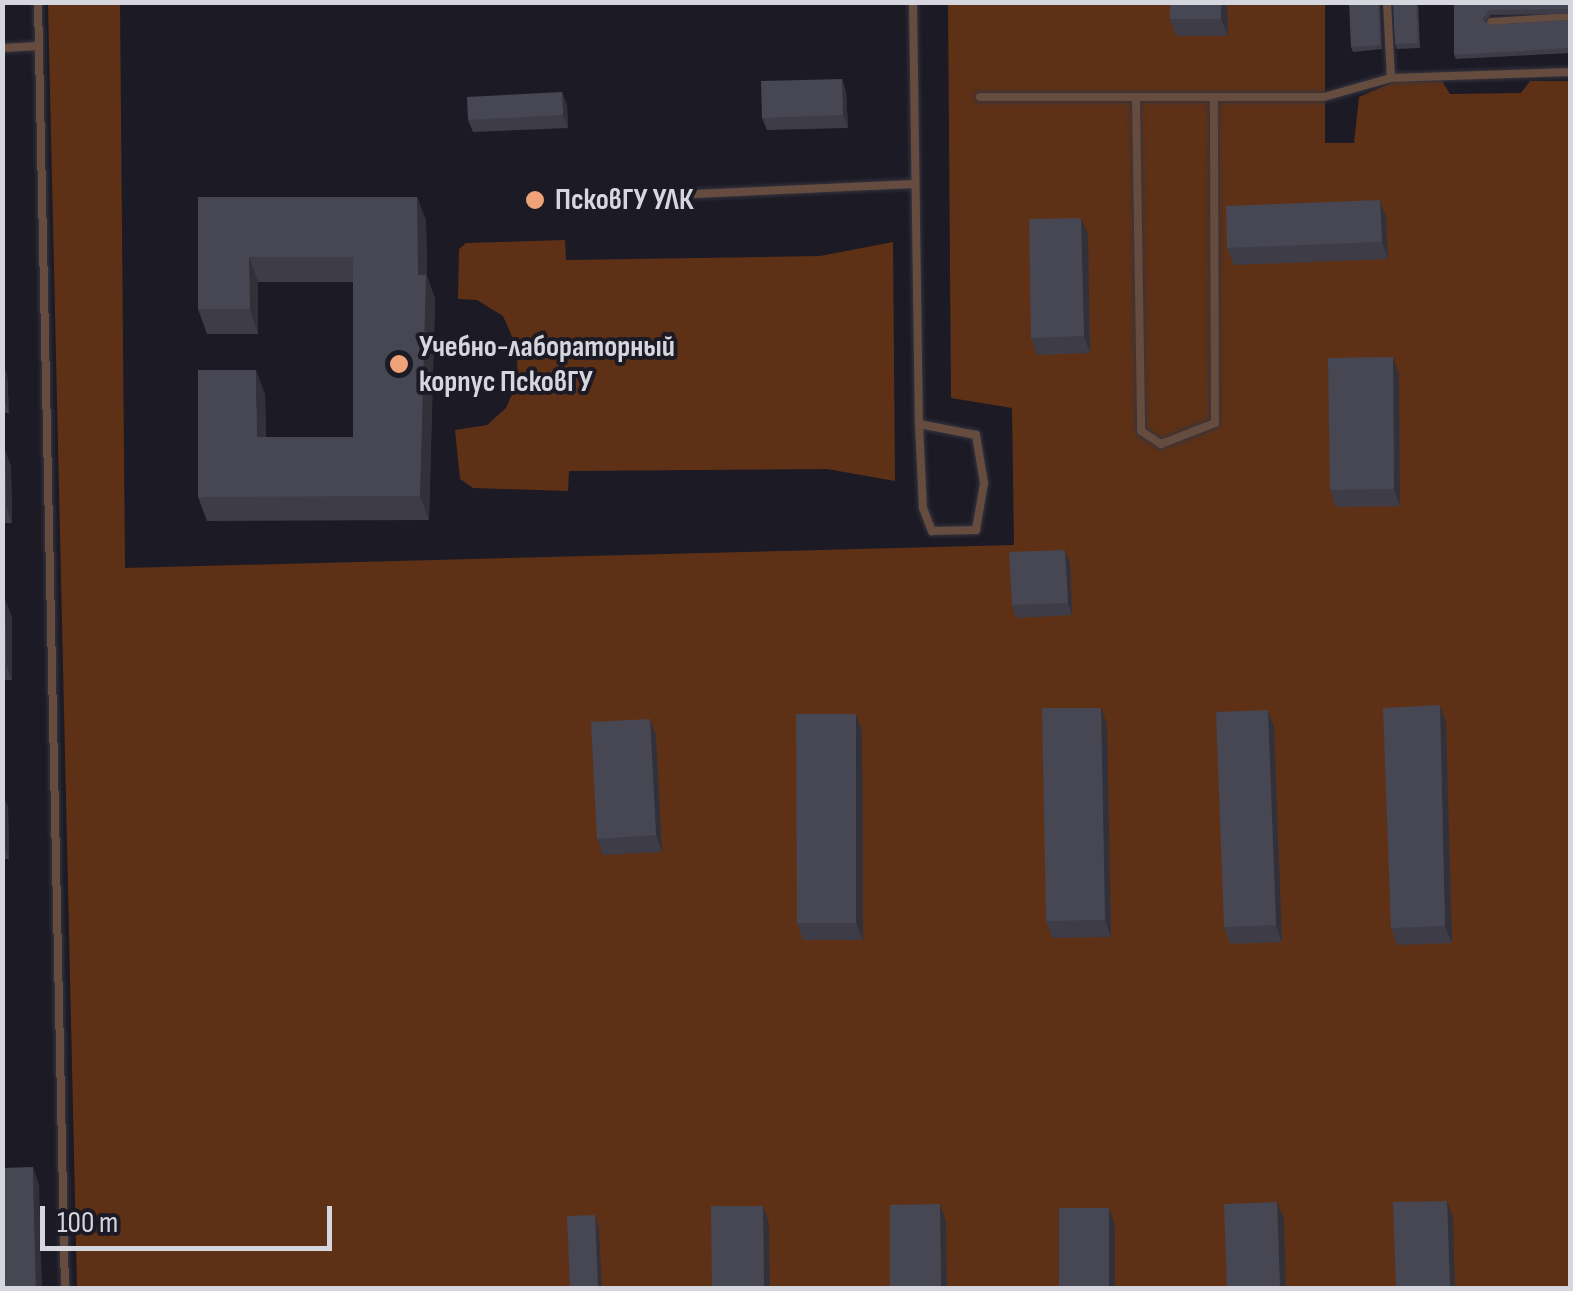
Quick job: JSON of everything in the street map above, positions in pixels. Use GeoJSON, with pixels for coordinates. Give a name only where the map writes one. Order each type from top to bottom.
{"type":"FeatureCollection","features":[{"type":"Feature","properties":{"kind":"lane"},"geometry":{"type":"LineString","coordinates":[[38,2],[65,1288]]}},
{"type":"Feature","properties":{"kind":"lane"},"geometry":{"type":"LineString","coordinates":[[913,2],[919,424],[923,508],[932,531],[976,530],[984,483],[976,434],[919,424]]}},
{"type":"Feature","properties":{"kind":"lane"},"geometry":{"type":"LineString","coordinates":[[1387,2],[1391,78]]}},
{"type":"Feature","properties":{"kind":"lane"},"geometry":{"type":"LineString","coordinates":[[1492,22],[1570,17]]}},
{"type":"Feature","properties":{"kind":"lane"},"geometry":{"type":"LineString","coordinates":[[2,48],[39,46]]}},
{"type":"Feature","properties":{"kind":"lane"},"geometry":{"type":"LineString","coordinates":[[980,96],[1214,102],[1324,97],[1391,78],[1570,72]]}},
{"type":"Feature","properties":{"kind":"lane"},"geometry":{"type":"LineString","coordinates":[[1136,100],[1141,431],[1161,444],[1215,423],[1214,102]]}},
{"type":"Feature","properties":{"kind":"lane"},"geometry":{"type":"LineString","coordinates":[[694,194],[916,184]]}},
{"type":"Feature","properties":{"kind":"shaded area"},"geometry":{"type":"Polygon","coordinates":[[[48,3],[120,3],[125,568],[1014,545],[1012,408],[951,398],[948,3],[1325,3],[1325,143],[1354,143],[1359,97],[1393,82],[1442,81],[1450,94],[1521,93],[1530,81],[1570,81],[1570,1288],[77,1288],[48,3]]]}},
{"type":"Feature","properties":{"kind":"shaded area"},"geometry":{"type":"Polygon","coordinates":[[[565,240],[566,260],[820,256],[893,242],[895,481],[827,469],[569,471],[568,491],[473,488],[460,479],[455,430],[487,425],[506,408],[516,385],[518,350],[503,316],[477,300],[458,299],[459,249],[466,243],[565,240]]]}},
{"type":"Feature","properties":{"kind":"building"},"geometry":{"type":"Polygon","coordinates":[[[1170,2],[1221,2],[1221,19],[1170,19],[1170,2]]]}},
{"type":"Feature","properties":{"kind":"building"},"geometry":{"type":"Polygon","coordinates":[[[1349,2],[1378,2],[1380,45],[1351,47],[1349,2]]]}},
{"type":"Feature","properties":{"kind":"building"},"geometry":{"type":"Polygon","coordinates":[[[1393,2],[1416,2],[1418,43],[1395,44],[1393,2]]]}},
{"type":"Feature","properties":{"kind":"building"},"geometry":{"type":"Polygon","coordinates":[[[1454,2],[1570,2],[1570,9],[1489,10],[1482,19],[1490,25],[1570,17],[1570,48],[1454,55],[1454,2]]]}},
{"type":"Feature","properties":{"kind":"building"},"geometry":{"type":"Polygon","coordinates":[[[842,79],[843,115],[762,118],[761,81],[842,79]]]}},
{"type":"Feature","properties":{"kind":"building"},"geometry":{"type":"Polygon","coordinates":[[[562,92],[563,115],[468,120],[467,97],[562,92]]]}},
{"type":"Feature","properties":{"kind":"building","name":"Учебно-лабораторный корпус ПсковГУ"},"geometry":{"type":"Polygon","coordinates":[[[198,197],[417,197],[418,275],[426,275],[420,496],[198,497],[198,370],[256,370],[257,437],[353,437],[353,257],[249,257],[250,309],[198,309],[198,197]]]}},
{"type":"Feature","properties":{"kind":"building"},"geometry":{"type":"Polygon","coordinates":[[[1380,200],[1382,242],[1227,248],[1226,206],[1380,200]]]}},
{"type":"Feature","properties":{"kind":"building"},"geometry":{"type":"Polygon","coordinates":[[[1081,218],[1084,336],[1031,338],[1029,219],[1081,218]]]}},
{"type":"Feature","properties":{"kind":"building"},"geometry":{"type":"Polygon","coordinates":[[[1393,357],[1394,489],[1330,490],[1328,358],[1393,357]]]}},
{"type":"Feature","properties":{"kind":"building"},"geometry":{"type":"Polygon","coordinates":[[[5,450],[6,506],[2,506],[5,450]]]}},
{"type":"Feature","properties":{"kind":"building"},"geometry":{"type":"Polygon","coordinates":[[[1065,550],[1068,603],[1012,605],[1009,552],[1065,550]]]}},
{"type":"Feature","properties":{"kind":"building"},"geometry":{"type":"Polygon","coordinates":[[[2,600],[6,663],[2,664],[2,600]]]}},
{"type":"Feature","properties":{"kind":"building"},"geometry":{"type":"Polygon","coordinates":[[[1440,705],[1445,926],[1391,928],[1383,708],[1440,705]]]}},
{"type":"Feature","properties":{"kind":"building"},"geometry":{"type":"Polygon","coordinates":[[[1042,708],[1101,708],[1105,920],[1046,921],[1042,708]]]}},
{"type":"Feature","properties":{"kind":"building"},"geometry":{"type":"Polygon","coordinates":[[[1268,710],[1276,925],[1224,927],[1216,712],[1268,710]]]}},
{"type":"Feature","properties":{"kind":"building"},"geometry":{"type":"Polygon","coordinates":[[[796,714],[856,714],[856,923],[797,923],[796,714]]]}},
{"type":"Feature","properties":{"kind":"building"},"geometry":{"type":"Polygon","coordinates":[[[650,719],[656,835],[597,839],[591,722],[650,719]]]}},
{"type":"Feature","properties":{"kind":"building"},"geometry":{"type":"Polygon","coordinates":[[[33,1167],[36,1288],[2,1288],[2,1168],[33,1167]]]}},
{"type":"Feature","properties":{"kind":"building"},"geometry":{"type":"Polygon","coordinates":[[[1447,1201],[1450,1288],[1396,1288],[1393,1202],[1447,1201]]]}},
{"type":"Feature","properties":{"kind":"building"},"geometry":{"type":"Polygon","coordinates":[[[1277,1202],[1280,1288],[1227,1288],[1224,1204],[1277,1202]]]}},
{"type":"Feature","properties":{"kind":"building"},"geometry":{"type":"Polygon","coordinates":[[[940,1204],[941,1288],[890,1288],[890,1205],[940,1204]]]}},
{"type":"Feature","properties":{"kind":"building"},"geometry":{"type":"Polygon","coordinates":[[[711,1206],[763,1206],[764,1288],[712,1288],[711,1206]]]}},
{"type":"Feature","properties":{"kind":"building"},"geometry":{"type":"Polygon","coordinates":[[[1059,1208],[1109,1208],[1109,1288],[1059,1288],[1059,1208]]]}},
{"type":"Feature","properties":{"kind":"building"},"geometry":{"type":"Polygon","coordinates":[[[595,1215],[598,1288],[570,1288],[567,1216],[595,1215]]]}},
{"type":"Feature","properties":{"kind":"place","name":"ПсковГУ УЛК"},"geometry":{"type":"Point","coordinates":[535,200]}},
{"type":"Feature","properties":{"kind":"place","name":"Учебно-лабораторный корпус ПсковГУ"},"geometry":{"type":"Point","coordinates":[399,364]}}]}
